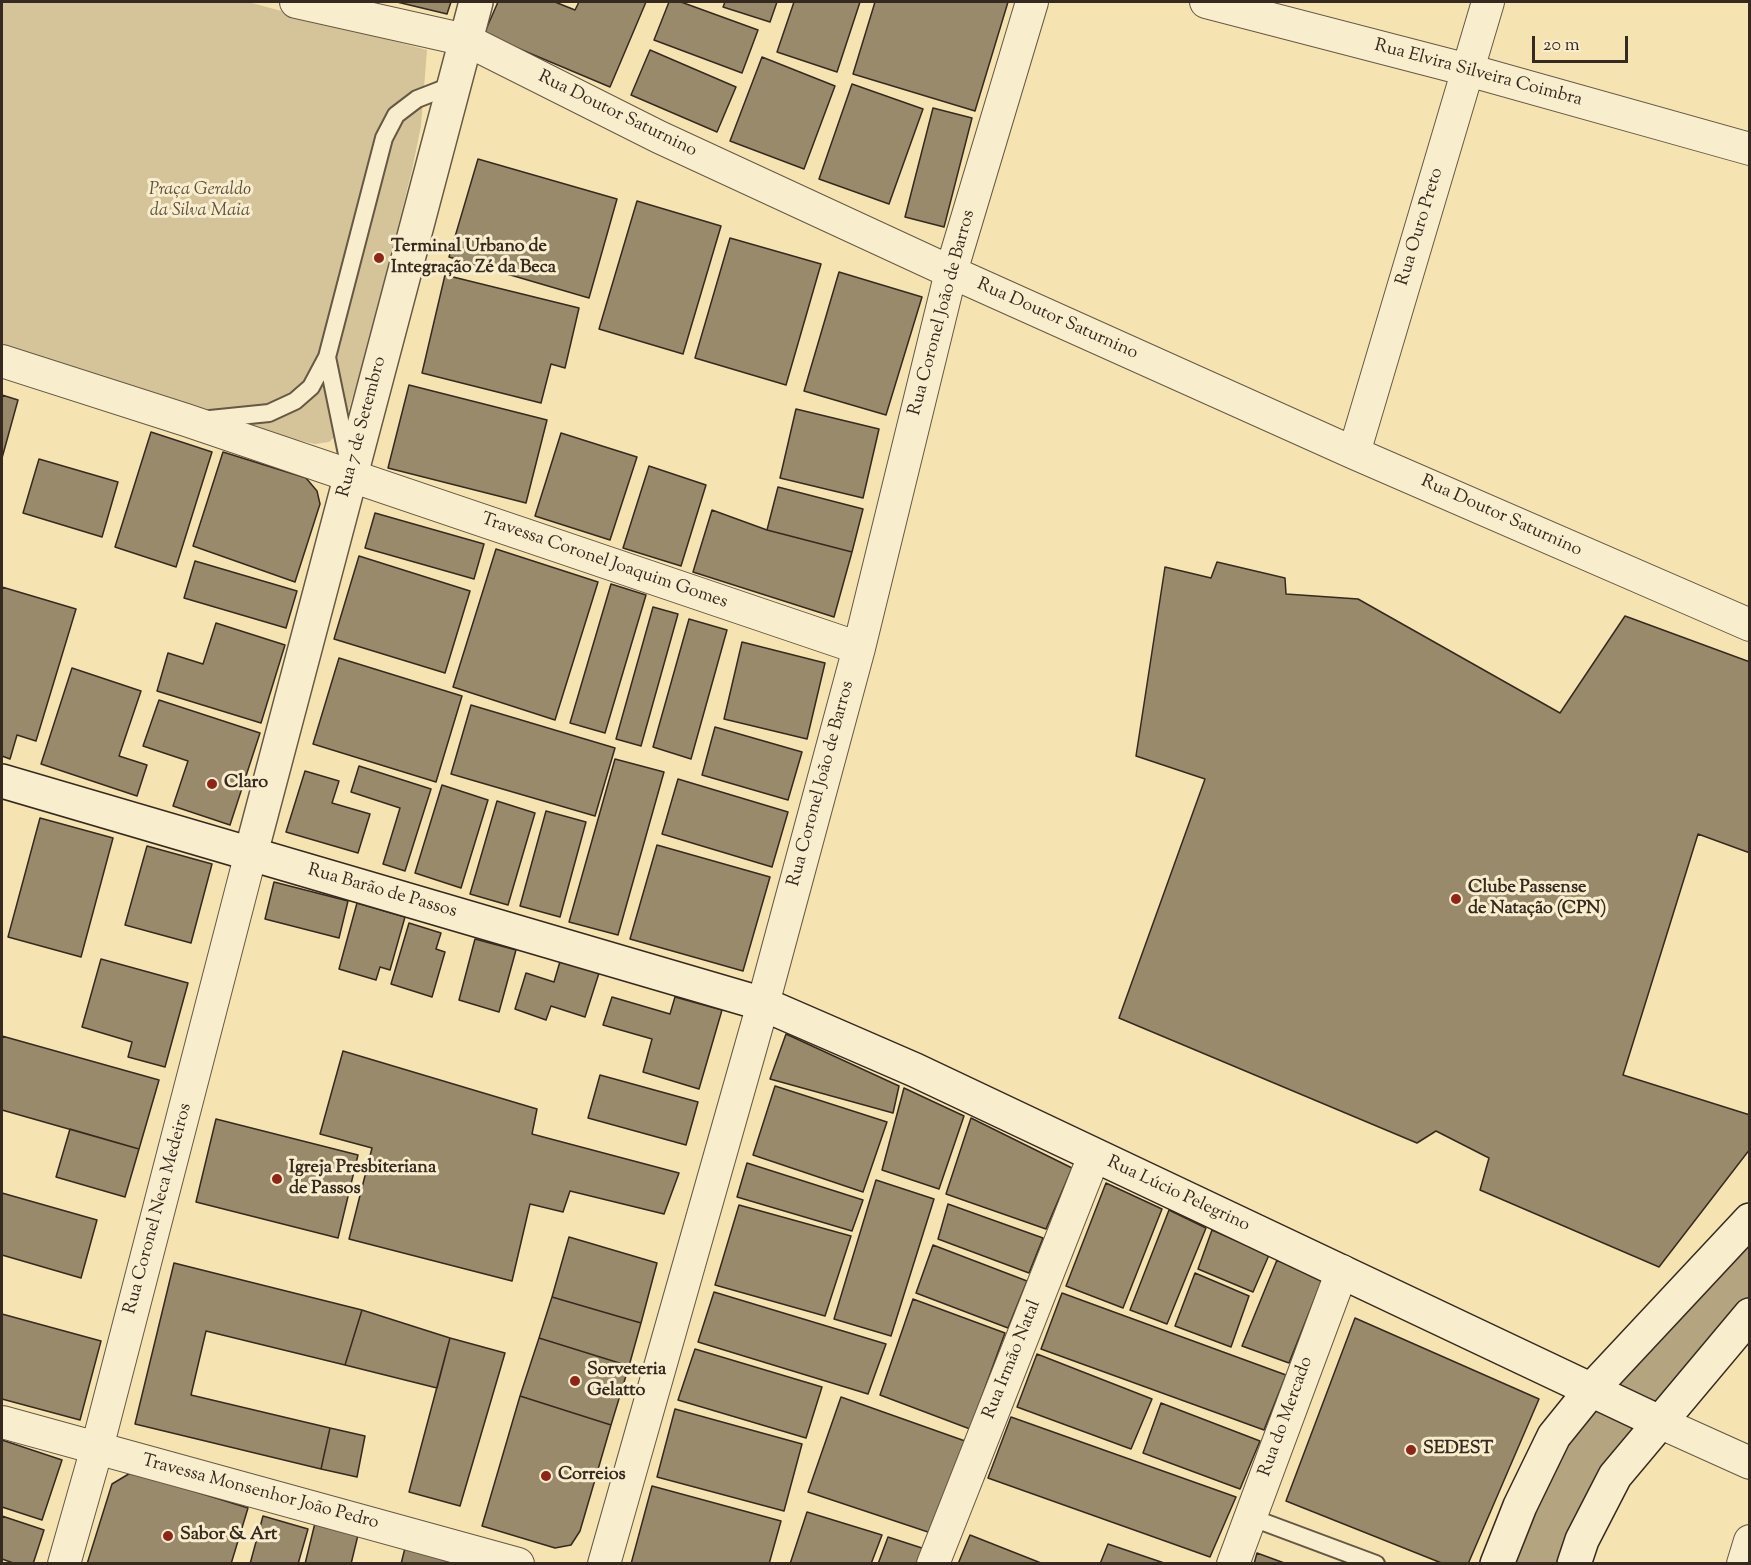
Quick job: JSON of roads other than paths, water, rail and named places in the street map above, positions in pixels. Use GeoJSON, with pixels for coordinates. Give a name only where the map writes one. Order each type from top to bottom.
{"type":"FeatureCollection","features":[{"type":"Feature","properties":{"kind":"main road","name":"Rua 7 de Setembro"},"geometry":{"type":"LineString","coordinates":[[251,853],[476,2]]}},
{"type":"Feature","properties":{"kind":"main road","name":"Rua Barão de Passos"},"geometry":{"type":"LineString","coordinates":[[2,781],[763,1004]]}},
{"type":"Feature","properties":{"kind":"main road","name":"Rua Lúcio Pelegrino"},"geometry":{"type":"LineString","coordinates":[[763,1004],[915,1070],[1659,1422]]}},
{"type":"Feature","properties":{"kind":"main road"},"geometry":{"type":"LineString","coordinates":[[1497,1563],[1520,1506],[1554,1436],[1592,1389],[1749,1220]]}},
{"type":"Feature","properties":{"kind":"main road"},"geometry":{"type":"LineString","coordinates":[[1574,1563],[1582,1540],[1615,1476],[1749,1315]]}},
{"type":"Feature","properties":{"kind":"street","name":"Rua Doutor Saturnino"},"geometry":{"type":"LineString","coordinates":[[296,2],[466,40],[659,136],[951,272],[1354,453],[1749,625]]}},
{"type":"Feature","properties":{"kind":"street","name":"Rua Coronel João de Barros"},"geometry":{"type":"LineString","coordinates":[[604,1563],[763,1004],[859,648],[951,272],[1032,2]]}},
{"type":"Feature","properties":{"kind":"street","name":"Rua Elvira Silveira Coimbra"},"geometry":{"type":"LineString","coordinates":[[1206,2],[1468,70],[1749,149]]}},
{"type":"Feature","properties":{"kind":"street","name":"Rua Ouro Preto"},"geometry":{"type":"LineString","coordinates":[[1354,453],[1488,2]]}},
{"type":"Feature","properties":{"kind":"street"},"geometry":{"type":"LineString","coordinates":[[2,361],[351,474]]}},
{"type":"Feature","properties":{"kind":"street","name":"Travessa Coronel Joaquim Gomes"},"geometry":{"type":"LineString","coordinates":[[351,474],[859,648]]}},
{"type":"Feature","properties":{"kind":"street","name":"Rua Coronel Neca Medeiros"},"geometry":{"type":"LineString","coordinates":[[64,1563],[97,1448],[251,853]]}},
{"type":"Feature","properties":{"kind":"street","name":"Rua Irmão Natal"},"geometry":{"type":"LineString","coordinates":[[933,1563],[1094,1156]]}},
{"type":"Feature","properties":{"kind":"street","name":"Rua do Mercado"},"geometry":{"type":"LineString","coordinates":[[1233,1563],[1342,1271]]}},
{"type":"Feature","properties":{"kind":"street","name":"Travessa Monsenhor João Pedro"},"geometry":{"type":"LineString","coordinates":[[2,1422],[518,1563]]}},
{"type":"Feature","properties":{"kind":"street"},"geometry":{"type":"LineString","coordinates":[[1659,1422],[1749,1463]]}},
{"type":"Feature","properties":{"kind":"street"},"geometry":{"type":"LineString","coordinates":[[1743,1563],[1749,1541]]}},
{"type":"Feature","properties":{"kind":"lane"},"geometry":{"type":"LineString","coordinates":[[186,420],[229,419],[269,413],[295,401],[311,387],[327,357],[384,138],[396,115],[417,99],[453,85]]}},
{"type":"Feature","properties":{"kind":"lane"},"geometry":{"type":"LineString","coordinates":[[327,357],[351,474]]}},
{"type":"Feature","properties":{"kind":"lane"},"geometry":{"type":"LineString","coordinates":[[1250,1517],[1376,1563]]}},
{"type":"Feature","properties":{"kind":"place","name":"Terminal Urbano de Integração Zé da Beca"},"geometry":{"type":"Point","coordinates":[379,258]}},
{"type":"Feature","properties":{"kind":"place","name":"Claro"},"geometry":{"type":"Point","coordinates":[212,784]}},
{"type":"Feature","properties":{"kind":"place","name":"Clube Passense de Natação (CPN)"},"geometry":{"type":"Point","coordinates":[1456,899]}},
{"type":"Feature","properties":{"kind":"place","name":"Igreja Presbiteriana de Passos"},"geometry":{"type":"Point","coordinates":[277,1179]}},
{"type":"Feature","properties":{"kind":"place","name":"Sorveteria Gelatto"},"geometry":{"type":"Point","coordinates":[575,1381]}},
{"type":"Feature","properties":{"kind":"place","name":"SEDEST"},"geometry":{"type":"Point","coordinates":[1411,1450]}},
{"type":"Feature","properties":{"kind":"place","name":"Correios"},"geometry":{"type":"Point","coordinates":[546,1476]}},
{"type":"Feature","properties":{"kind":"place","name":"Sabor & Art"},"geometry":{"type":"Point","coordinates":[168,1536]}},
{"type":"Feature","properties":{"kind":"park label","name":"Praça Geraldo da Silva Maia"},"geometry":{"type":"Point","coordinates":[200,201]}}]}
